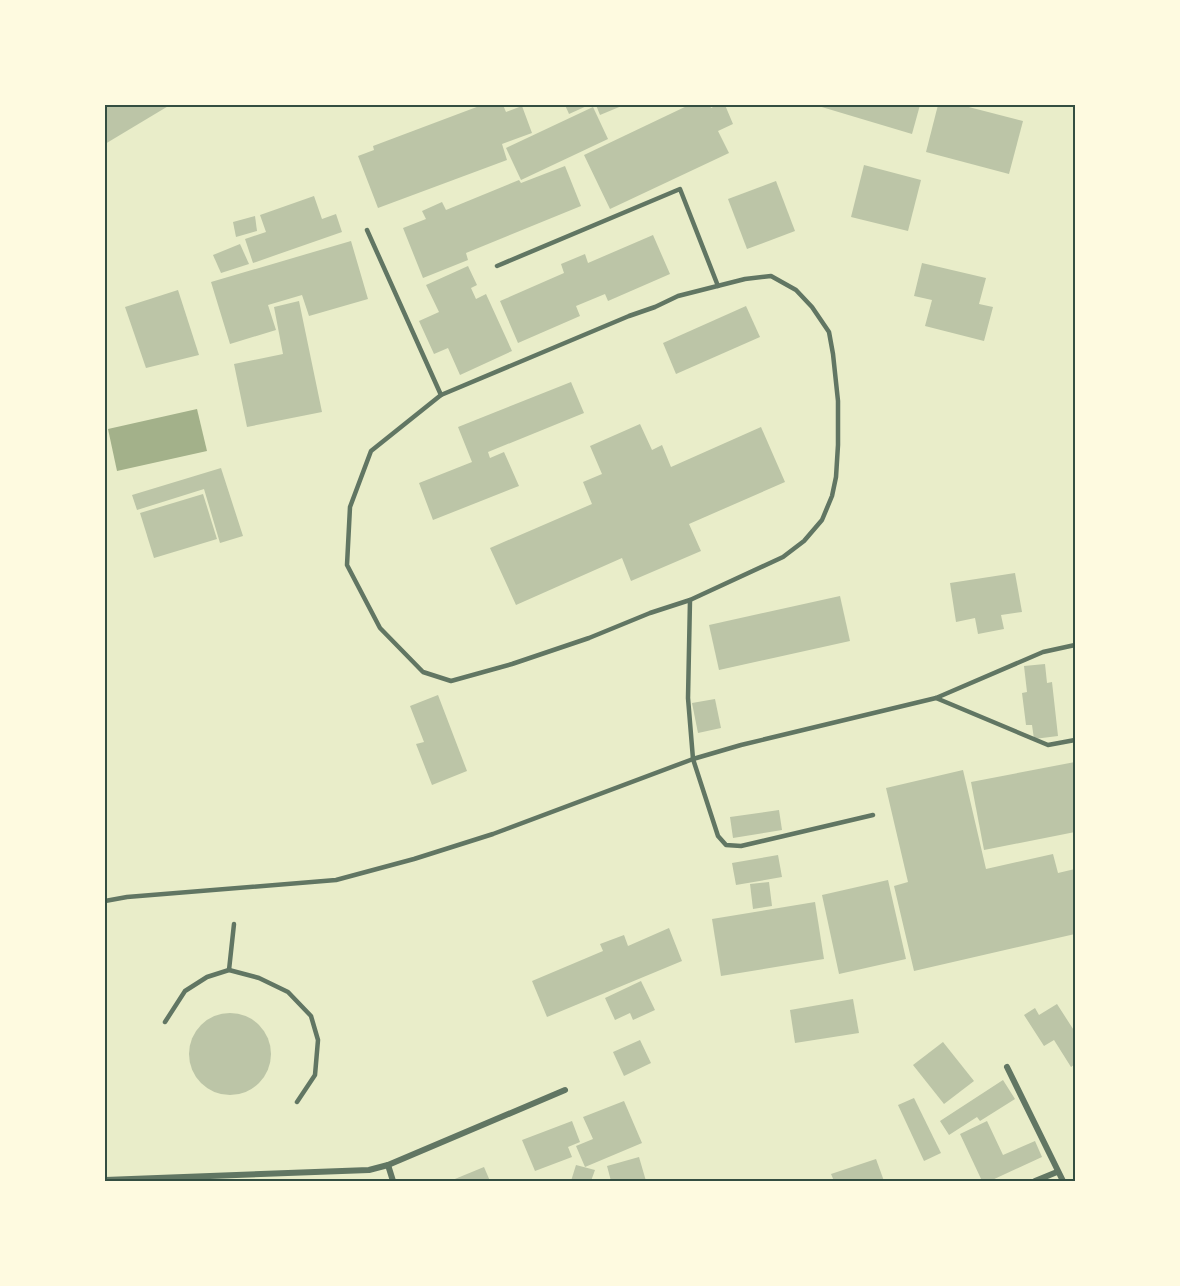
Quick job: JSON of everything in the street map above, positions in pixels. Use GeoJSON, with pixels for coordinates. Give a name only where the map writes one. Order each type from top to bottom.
{"type":"FeatureCollection","features":[{"type":"Feature","properties":{"kind":"street"},"geometry":{"type":"LineString","coordinates":[[1007,1067],[1063,1181]]}},
{"type":"Feature","properties":{"kind":"street"},"geometry":{"type":"LineString","coordinates":[[105,1180],[369,1170],[388,1165],[565,1090]]}},
{"type":"Feature","properties":{"kind":"street"},"geometry":{"type":"LineString","coordinates":[[388,1165],[393,1181]]}},
{"type":"Feature","properties":{"kind":"street"},"geometry":{"type":"LineString","coordinates":[[1035,1181],[1057,1172]]}},
{"type":"Feature","properties":{"kind":"lane"},"geometry":{"type":"LineString","coordinates":[[497,266],[680,189],[718,286]]}},
{"type":"Feature","properties":{"kind":"lane"},"geometry":{"type":"LineString","coordinates":[[367,230],[441,394]]}},
{"type":"Feature","properties":{"kind":"lane"},"geometry":{"type":"LineString","coordinates":[[771,276],[796,290],[822,320],[829,332],[838,401],[838,446],[832,496],[822,520],[804,541],[783,557],[690,600],[650,613],[589,638],[512,664],[451,681],[423,672],[380,628],[347,565],[350,507],[371,451],[441,394],[629,316],[655,308],[678,296],[746,279],[771,276]]}},
{"type":"Feature","properties":{"kind":"lane"},"geometry":{"type":"LineString","coordinates":[[690,600],[688,698],[693,759],[718,836],[726,845],[741,846],[873,815]]}},
{"type":"Feature","properties":{"kind":"lane"},"geometry":{"type":"LineString","coordinates":[[105,902],[127,897],[336,880],[414,859],[492,834],[693,759],[741,745],[936,698],[1043,652],[1075,645]]}},
{"type":"Feature","properties":{"kind":"lane"},"geometry":{"type":"LineString","coordinates":[[936,698],[1048,745],[1075,740]]}},
{"type":"Feature","properties":{"kind":"lane"},"geometry":{"type":"LineString","coordinates":[[229,970],[234,924]]}},
{"type":"Feature","properties":{"kind":"lane"},"geometry":{"type":"LineString","coordinates":[[165,1022],[185,991],[207,977],[229,970],[259,978],[288,992],[311,1016],[318,1040],[315,1075],[297,1102]]}},
{"type":"Feature","properties":{"kind":"shaded area"},"geometry":{"type":"Polygon","coordinates":[[[197,409],[207,451],[117,471],[108,429],[197,409]]]}},
{"type":"Feature","properties":{"kind":"building"},"geometry":{"type":"Polygon","coordinates":[[[105,105],[170,105],[105,144],[105,105]]]}},
{"type":"Feature","properties":{"kind":"building"},"geometry":{"type":"Polygon","coordinates":[[[482,105],[503,105],[506,112],[522,106],[532,133],[502,144],[507,160],[378,208],[358,156],[374,150],[373,146],[482,105]]]}},
{"type":"Feature","properties":{"kind":"building"},"geometry":{"type":"Polygon","coordinates":[[[565,105],[589,105],[569,114],[565,105]]]}},
{"type":"Feature","properties":{"kind":"building"},"geometry":{"type":"Polygon","coordinates":[[[596,105],[624,105],[600,115],[596,105]]]}},
{"type":"Feature","properties":{"kind":"building"},"geometry":{"type":"Polygon","coordinates":[[[689,105],[710,105],[711,108],[725,105],[733,124],[718,131],[729,153],[610,209],[584,155],[689,105]]]}},
{"type":"Feature","properties":{"kind":"building"},"geometry":{"type":"Polygon","coordinates":[[[815,105],[920,105],[912,134],[815,105]]]}},
{"type":"Feature","properties":{"kind":"building"},"geometry":{"type":"Polygon","coordinates":[[[938,105],[961,105],[1023,121],[1009,174],[926,152],[938,105]]]}},
{"type":"Feature","properties":{"kind":"building"},"geometry":{"type":"Polygon","coordinates":[[[593,107],[608,139],[521,180],[506,148],[593,107]]]}},
{"type":"Feature","properties":{"kind":"building"},"geometry":{"type":"Polygon","coordinates":[[[864,165],[921,180],[908,231],[851,217],[864,165]]]}},
{"type":"Feature","properties":{"kind":"building"},"geometry":{"type":"Polygon","coordinates":[[[565,166],[581,206],[466,253],[468,260],[423,278],[403,228],[426,219],[422,211],[442,202],[446,210],[519,180],[521,183],[565,166]]]}},
{"type":"Feature","properties":{"kind":"building"},"geometry":{"type":"Polygon","coordinates":[[[776,181],[795,231],[747,249],[728,199],[776,181]]]}},
{"type":"Feature","properties":{"kind":"building"},"geometry":{"type":"Polygon","coordinates":[[[314,196],[322,219],[336,214],[342,232],[253,263],[245,239],[266,232],[260,215],[314,196]]]}},
{"type":"Feature","properties":{"kind":"building"},"geometry":{"type":"Polygon","coordinates":[[[255,216],[257,231],[236,237],[233,222],[255,216]]]}},
{"type":"Feature","properties":{"kind":"building"},"geometry":{"type":"Polygon","coordinates":[[[653,235],[670,274],[608,301],[605,294],[576,306],[580,316],[518,343],[500,301],[564,273],[561,264],[585,254],[588,263],[653,235]]]}},
{"type":"Feature","properties":{"kind":"building"},"geometry":{"type":"Polygon","coordinates":[[[351,241],[368,299],[309,316],[302,295],[268,305],[276,330],[230,344],[211,282],[351,241]]]}},
{"type":"Feature","properties":{"kind":"building"},"geometry":{"type":"Polygon","coordinates":[[[240,244],[249,264],[221,273],[213,255],[240,244]]]}},
{"type":"Feature","properties":{"kind":"building"},"geometry":{"type":"Polygon","coordinates":[[[922,263],[986,278],[979,304],[993,307],[984,341],[925,326],[932,300],[914,296],[922,263]]]}},
{"type":"Feature","properties":{"kind":"building"},"geometry":{"type":"Polygon","coordinates":[[[468,266],[477,285],[471,288],[476,299],[486,294],[512,351],[460,375],[448,348],[434,354],[419,321],[439,312],[426,285],[468,266]]]}},
{"type":"Feature","properties":{"kind":"building"},"geometry":{"type":"Polygon","coordinates":[[[178,290],[199,355],[146,368],[125,307],[178,290]]]}},
{"type":"Feature","properties":{"kind":"building"},"geometry":{"type":"Polygon","coordinates":[[[299,301],[322,412],[247,427],[234,364],[283,354],[274,307],[299,301]]]}},
{"type":"Feature","properties":{"kind":"building"},"geometry":{"type":"Polygon","coordinates":[[[746,306],[760,337],[676,374],[663,343],[746,306]]]}},
{"type":"Feature","properties":{"kind":"building"},"geometry":{"type":"Polygon","coordinates":[[[571,382],[584,413],[488,452],[490,458],[504,452],[519,486],[433,520],[419,483],[472,462],[458,427],[571,382]]]}},
{"type":"Feature","properties":{"kind":"building"},"geometry":{"type":"Polygon","coordinates":[[[640,424],[652,450],[662,445],[671,467],[761,427],[785,482],[689,524],[701,551],[631,581],[622,558],[516,605],[490,548],[592,504],[583,482],[602,474],[590,446],[640,424]]]}},
{"type":"Feature","properties":{"kind":"building"},"geometry":{"type":"Polygon","coordinates":[[[221,468],[243,536],[220,543],[204,489],[137,510],[132,495],[221,468]]]}},
{"type":"Feature","properties":{"kind":"building"},"geometry":{"type":"Polygon","coordinates":[[[203,494],[217,539],[154,558],[140,513],[203,494]]]}},
{"type":"Feature","properties":{"kind":"building"},"geometry":{"type":"Polygon","coordinates":[[[1015,573],[1022,612],[1001,615],[1004,629],[978,634],[975,618],[956,622],[950,583],[1015,573]]]}},
{"type":"Feature","properties":{"kind":"building"},"geometry":{"type":"Polygon","coordinates":[[[840,596],[850,641],[719,670],[709,625],[840,596]]]}},
{"type":"Feature","properties":{"kind":"building"},"geometry":{"type":"Polygon","coordinates":[[[1045,664],[1047,683],[1052,682],[1058,736],[1034,739],[1032,725],[1026,725],[1022,693],[1027,692],[1024,666],[1045,664]]]}},
{"type":"Feature","properties":{"kind":"building"},"geometry":{"type":"Polygon","coordinates":[[[438,695],[467,771],[432,785],[416,744],[424,742],[410,706],[438,695]]]}},
{"type":"Feature","properties":{"kind":"building"},"geometry":{"type":"Polygon","coordinates":[[[715,699],[721,728],[698,733],[692,703],[715,699]]]}},
{"type":"Feature","properties":{"kind":"building"},"geometry":{"type":"Polygon","coordinates":[[[1075,762],[1075,832],[984,850],[971,782],[1075,762]]]}},
{"type":"Feature","properties":{"kind":"building"},"geometry":{"type":"Polygon","coordinates":[[[963,770],[986,869],[1053,854],[1058,873],[1075,869],[1075,934],[914,971],[894,886],[908,882],[886,788],[963,770]]]}},
{"type":"Feature","properties":{"kind":"building"},"geometry":{"type":"Polygon","coordinates":[[[779,810],[782,830],[733,838],[730,817],[779,810]]]}},
{"type":"Feature","properties":{"kind":"building"},"geometry":{"type":"Polygon","coordinates":[[[778,855],[782,877],[736,885],[732,863],[778,855]]]}},
{"type":"Feature","properties":{"kind":"building"},"geometry":{"type":"Polygon","coordinates":[[[888,880],[906,959],[839,974],[822,895],[888,880]]]}},
{"type":"Feature","properties":{"kind":"building"},"geometry":{"type":"Polygon","coordinates":[[[769,882],[772,906],[753,909],[750,884],[769,882]]]}},
{"type":"Feature","properties":{"kind":"building"},"geometry":{"type":"Polygon","coordinates":[[[815,902],[824,959],[721,976],[712,919],[815,902]]]}},
{"type":"Feature","properties":{"kind":"building"},"geometry":{"type":"Polygon","coordinates":[[[669,928],[682,961],[547,1017],[532,981],[603,951],[600,944],[624,935],[628,946],[669,928]]]}},
{"type":"Feature","properties":{"kind":"building"},"geometry":{"type":"Polygon","coordinates":[[[641,981],[655,1010],[633,1020],[630,1013],[615,1020],[605,998],[641,981]]]}},
{"type":"Feature","properties":{"kind":"building"},"geometry":{"type":"Polygon","coordinates":[[[853,999],[859,1033],[795,1043],[790,1010],[853,999]]]}},
{"type":"Feature","properties":{"kind":"building"},"geometry":{"type":"Polygon","coordinates":[[[1057,1004],[1075,1032],[1075,1064],[1071,1067],[1054,1040],[1044,1046],[1024,1015],[1035,1008],[1039,1015],[1057,1004]]]}},
{"type":"Feature","properties":{"kind":"building"},"geometry":{"type":"Polygon","coordinates":[[[222,1013],[238,1013],[253,1020],[264,1031],[271,1046],[268,1070],[259,1083],[238,1095],[222,1095],[207,1088],[196,1077],[189,1062],[189,1046],[196,1031],[207,1020],[222,1013]]]}},
{"type":"Feature","properties":{"kind":"building"},"geometry":{"type":"Polygon","coordinates":[[[640,1040],[651,1063],[624,1076],[613,1052],[640,1040]]]}},
{"type":"Feature","properties":{"kind":"building"},"geometry":{"type":"Polygon","coordinates":[[[943,1042],[974,1081],[944,1104],[913,1065],[943,1042]]]}},
{"type":"Feature","properties":{"kind":"building"},"geometry":{"type":"Polygon","coordinates":[[[1003,1080],[1015,1099],[980,1121],[977,1117],[949,1135],[940,1121],[1003,1080]]]}},
{"type":"Feature","properties":{"kind":"building"},"geometry":{"type":"Polygon","coordinates":[[[914,1098],[941,1153],[924,1161],[898,1105],[914,1098]]]}},
{"type":"Feature","properties":{"kind":"building"},"geometry":{"type":"Polygon","coordinates":[[[624,1101],[642,1143],[585,1167],[576,1146],[593,1139],[583,1117],[624,1101]]]}},
{"type":"Feature","properties":{"kind":"building"},"geometry":{"type":"Polygon","coordinates":[[[572,1121],[580,1142],[568,1147],[572,1157],[535,1171],[522,1140],[572,1121]]]}},
{"type":"Feature","properties":{"kind":"building"},"geometry":{"type":"Polygon","coordinates":[[[987,1121],[1003,1155],[1035,1141],[1042,1157],[990,1181],[982,1181],[960,1134],[987,1121]]]}},
{"type":"Feature","properties":{"kind":"building"},"geometry":{"type":"Polygon","coordinates":[[[639,1157],[646,1181],[611,1181],[607,1166],[639,1157]]]}},
{"type":"Feature","properties":{"kind":"building"},"geometry":{"type":"Polygon","coordinates":[[[876,1159],[884,1181],[834,1181],[831,1174],[876,1159]]]}},
{"type":"Feature","properties":{"kind":"building"},"geometry":{"type":"Polygon","coordinates":[[[576,1165],[595,1170],[591,1181],[571,1181],[576,1165]]]}},
{"type":"Feature","properties":{"kind":"building"},"geometry":{"type":"Polygon","coordinates":[[[484,1167],[490,1181],[450,1181],[484,1167]]]}}]}
